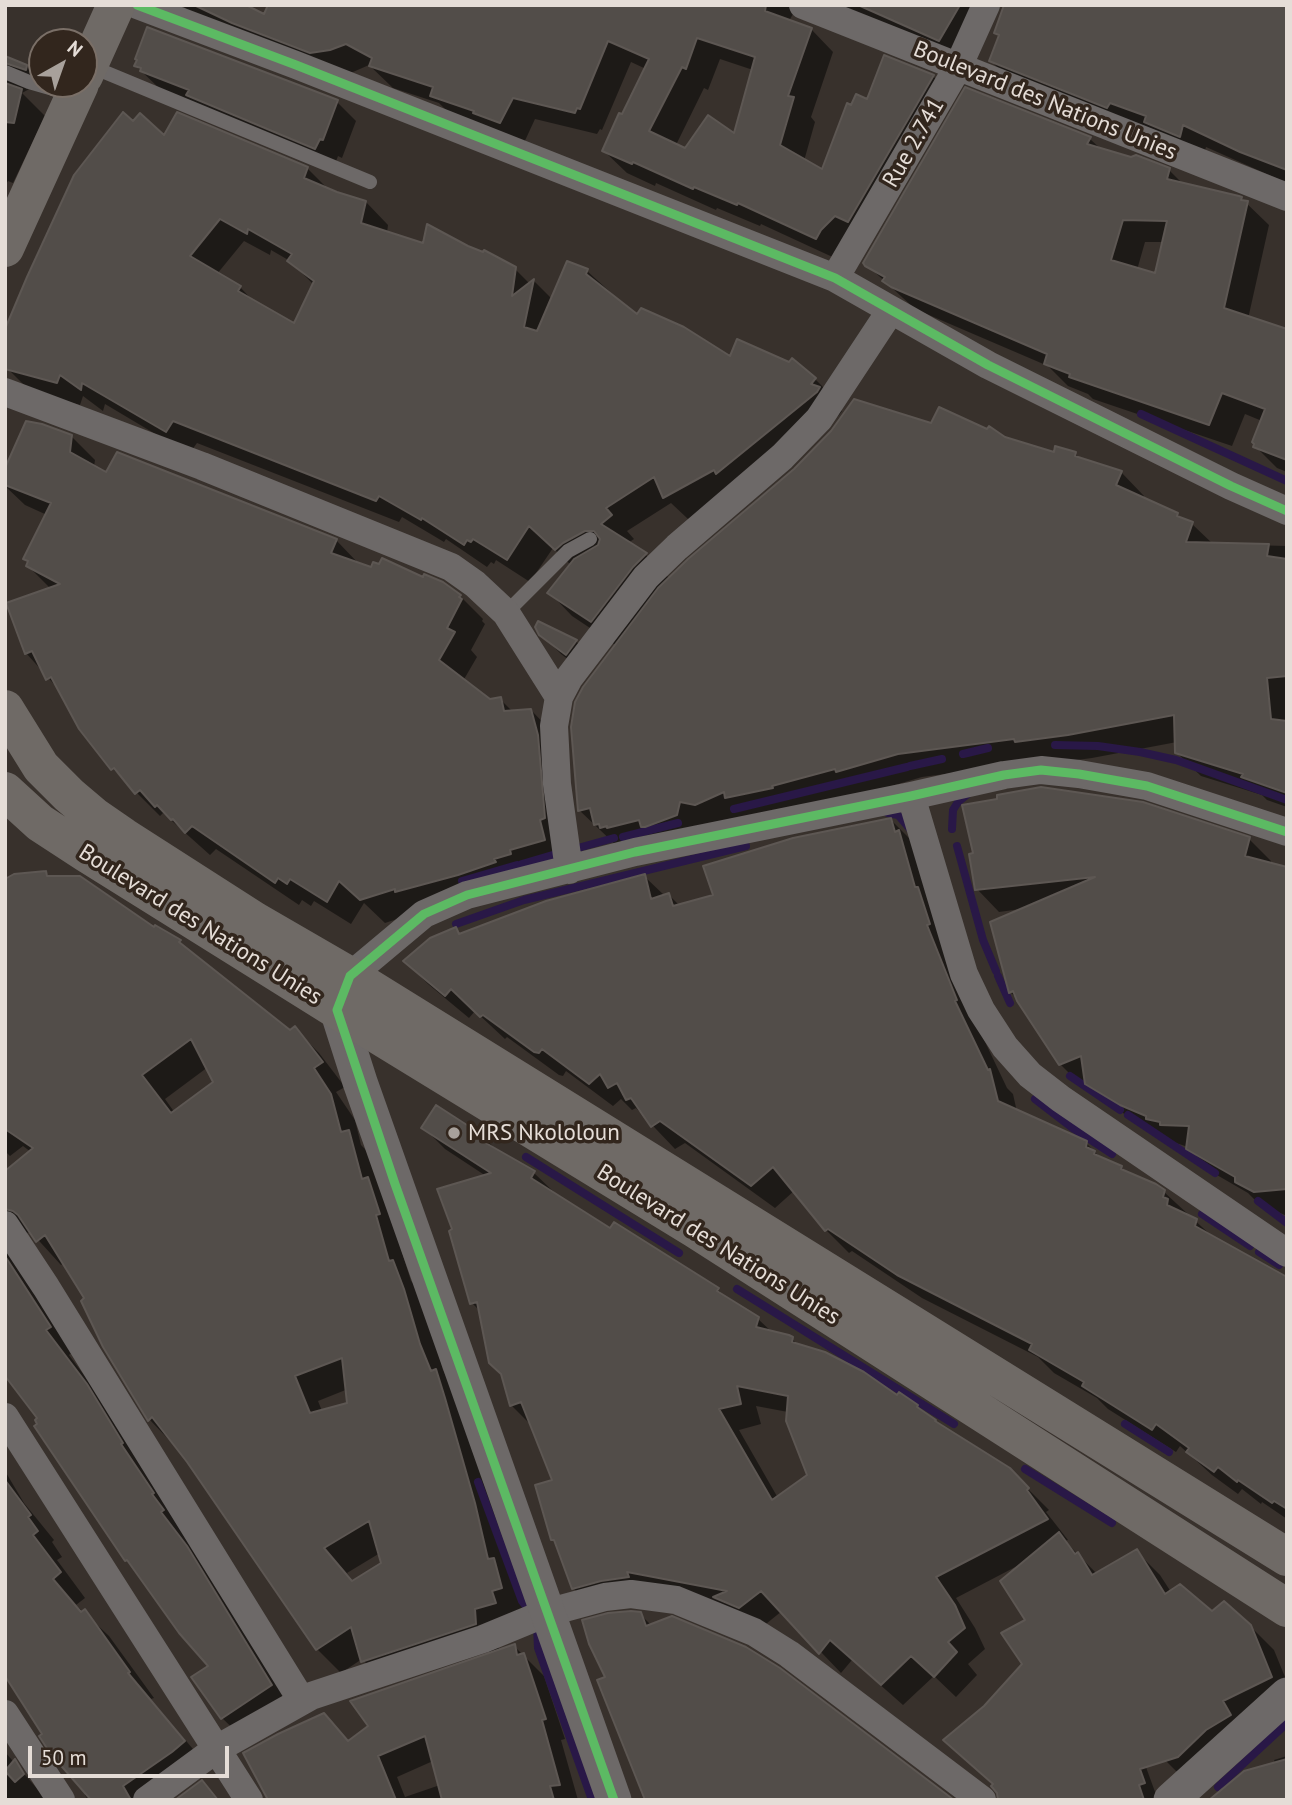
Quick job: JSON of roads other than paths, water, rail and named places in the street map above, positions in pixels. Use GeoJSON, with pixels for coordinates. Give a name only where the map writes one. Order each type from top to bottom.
{"type":"FeatureCollection","features":[{"type":"Feature","properties":{"kind":"main road"},"geometry":{"type":"LineString","coordinates":[[98,45],[116,5]]}},
{"type":"Feature","properties":{"kind":"main road"},"geometry":{"type":"LineString","coordinates":[[5,248],[74,98]]}},
{"type":"Feature","properties":{"kind":"main road","name":"Boulevard des Nations Unies"},"geometry":{"type":"LineString","coordinates":[[5,709],[41,767],[69,795],[114,830],[244,914],[350,975],[695,1229],[1287,1608]]}},
{"type":"Feature","properties":{"kind":"main road","name":"Boulevard des Nations Unies"},"geometry":{"type":"LineString","coordinates":[[6,792],[51,831],[337,1010],[554,1123],[1287,1558]]}},
{"type":"Feature","properties":{"kind":"street"},"geometry":{"type":"LineString","coordinates":[[137,5],[835,278],[988,365],[1231,486],[1287,511]]}},
{"type":"Feature","properties":{"kind":"street","name":"Boulevard des Nations Unies"},"geometry":{"type":"LineString","coordinates":[[803,5],[1287,197]]}},
{"type":"Feature","properties":{"kind":"street","name":"Rue 2.741"},"geometry":{"type":"LineString","coordinates":[[835,278],[958,67],[986,5]]}},
{"type":"Feature","properties":{"kind":"street"},"geometry":{"type":"LineString","coordinates":[[569,870],[554,726],[559,697],[569,678],[646,578],[677,547],[782,457],[818,419],[891,310]]}},
{"type":"Feature","properties":{"kind":"street"},"geometry":{"type":"LineString","coordinates":[[5,392],[202,466],[451,567],[506,612],[559,697]]}},
{"type":"Feature","properties":{"kind":"street"},"geometry":{"type":"LineString","coordinates":[[614,1800],[546,1613],[337,1010],[350,975],[424,914],[467,895],[635,852],[1004,775],[1041,770],[1147,786],[1287,832]]}},
{"type":"Feature","properties":{"kind":"street"},"geometry":{"type":"LineString","coordinates":[[911,796],[964,974],[981,1010],[1005,1047],[1031,1075],[1061,1099],[1287,1253]]}},
{"type":"Feature","properties":{"kind":"street"},"geometry":{"type":"LineString","coordinates":[[5,1225],[61,1310],[302,1700]]}},
{"type":"Feature","properties":{"kind":"street"},"geometry":{"type":"LineString","coordinates":[[5,1417],[248,1800]]}},
{"type":"Feature","properties":{"kind":"street"},"geometry":{"type":"LineString","coordinates":[[147,1800],[215,1750],[302,1700],[378,1672],[483,1639],[546,1613],[605,1597],[631,1594],[676,1600],[711,1612],[754,1632],[789,1654],[982,1800]]}},
{"type":"Feature","properties":{"kind":"street"},"geometry":{"type":"LineString","coordinates":[[1171,1800],[1287,1695]]}},
{"type":"Feature","properties":{"kind":"street"},"geometry":{"type":"LineString","coordinates":[[5,1714],[61,1800]]}},
{"type":"Feature","properties":{"kind":"lane"},"geometry":{"type":"LineString","coordinates":[[5,72],[28,82]]}},
{"type":"Feature","properties":{"kind":"lane"},"geometry":{"type":"LineString","coordinates":[[98,86],[370,182]]}},
{"type":"Feature","properties":{"kind":"lane"},"geometry":{"type":"LineString","coordinates":[[506,612],[568,551],[590,539]]}},
{"type":"Feature","properties":{"kind":"waterway"},"geometry":{"type":"LineString","coordinates":[[1141,414],[1287,481]]}},
{"type":"Feature","properties":{"kind":"waterway"},"geometry":{"type":"LineString","coordinates":[[1055,745],[1098,746],[1176,760],[1287,800]]}},
{"type":"Feature","properties":{"kind":"waterway"},"geometry":{"type":"LineString","coordinates":[[963,754],[988,748]]}},
{"type":"Feature","properties":{"kind":"waterway"},"geometry":{"type":"LineString","coordinates":[[910,766],[942,759]]}},
{"type":"Feature","properties":{"kind":"waterway"},"geometry":{"type":"LineString","coordinates":[[734,809],[907,767]]}},
{"type":"Feature","properties":{"kind":"waterway"},"geometry":{"type":"LineString","coordinates":[[952,829],[953,810],[968,794]]}},
{"type":"Feature","properties":{"kind":"waterway"},"geometry":{"type":"LineString","coordinates":[[888,813],[898,815],[910,829]]}},
{"type":"Feature","properties":{"kind":"waterway"},"geometry":{"type":"LineString","coordinates":[[623,837],[678,823]]}},
{"type":"Feature","properties":{"kind":"waterway"},"geometry":{"type":"LineString","coordinates":[[578,848],[614,838]]}},
{"type":"Feature","properties":{"kind":"waterway"},"geometry":{"type":"LineString","coordinates":[[456,924],[524,900],[746,846]]}},
{"type":"Feature","properties":{"kind":"waterway"},"geometry":{"type":"LineString","coordinates":[[957,846],[983,940],[996,971]]}},
{"type":"Feature","properties":{"kind":"waterway"},"geometry":{"type":"LineString","coordinates":[[522,864],[556,854]]}},
{"type":"Feature","properties":{"kind":"waterway"},"geometry":{"type":"LineString","coordinates":[[462,881],[517,865]]}},
{"type":"Feature","properties":{"kind":"waterway"},"geometry":{"type":"LineString","coordinates":[[998,976],[1010,1003]]}},
{"type":"Feature","properties":{"kind":"waterway"},"geometry":{"type":"LineString","coordinates":[[1070,1076],[1120,1110]]}},
{"type":"Feature","properties":{"kind":"waterway"},"geometry":{"type":"LineString","coordinates":[[1035,1099],[1112,1154]]}},
{"type":"Feature","properties":{"kind":"waterway"},"geometry":{"type":"LineString","coordinates":[[1128,1115],[1215,1173]]}},
{"type":"Feature","properties":{"kind":"waterway"},"geometry":{"type":"LineString","coordinates":[[526,1157],[679,1253]]}},
{"type":"Feature","properties":{"kind":"waterway"},"geometry":{"type":"LineString","coordinates":[[1258,1201],[1287,1223]]}},
{"type":"Feature","properties":{"kind":"waterway"},"geometry":{"type":"LineString","coordinates":[[1202,1214],[1250,1246]]}},
{"type":"Feature","properties":{"kind":"waterway"},"geometry":{"type":"LineString","coordinates":[[1259,1252],[1279,1265]]}},
{"type":"Feature","properties":{"kind":"waterway"},"geometry":{"type":"LineString","coordinates":[[737,1289],[954,1424]]}},
{"type":"Feature","properties":{"kind":"waterway"},"geometry":{"type":"LineString","coordinates":[[1125,1424],[1169,1452]]}},
{"type":"Feature","properties":{"kind":"waterway"},"geometry":{"type":"LineString","coordinates":[[1025,1469],[1112,1523]]}},
{"type":"Feature","properties":{"kind":"waterway"},"geometry":{"type":"LineString","coordinates":[[478,1482],[522,1601],[532,1614]]}},
{"type":"Feature","properties":{"kind":"waterway"},"geometry":{"type":"LineString","coordinates":[[537,1626],[538,1648],[592,1800]]}},
{"type":"Feature","properties":{"kind":"waterway"},"geometry":{"type":"LineString","coordinates":[[1218,1787],[1287,1723]]}},
{"type":"Feature","properties":{"kind":"place","name":"MRS Nkololoun"},"geometry":{"type":"Point","coordinates":[454,1133]}}]}
